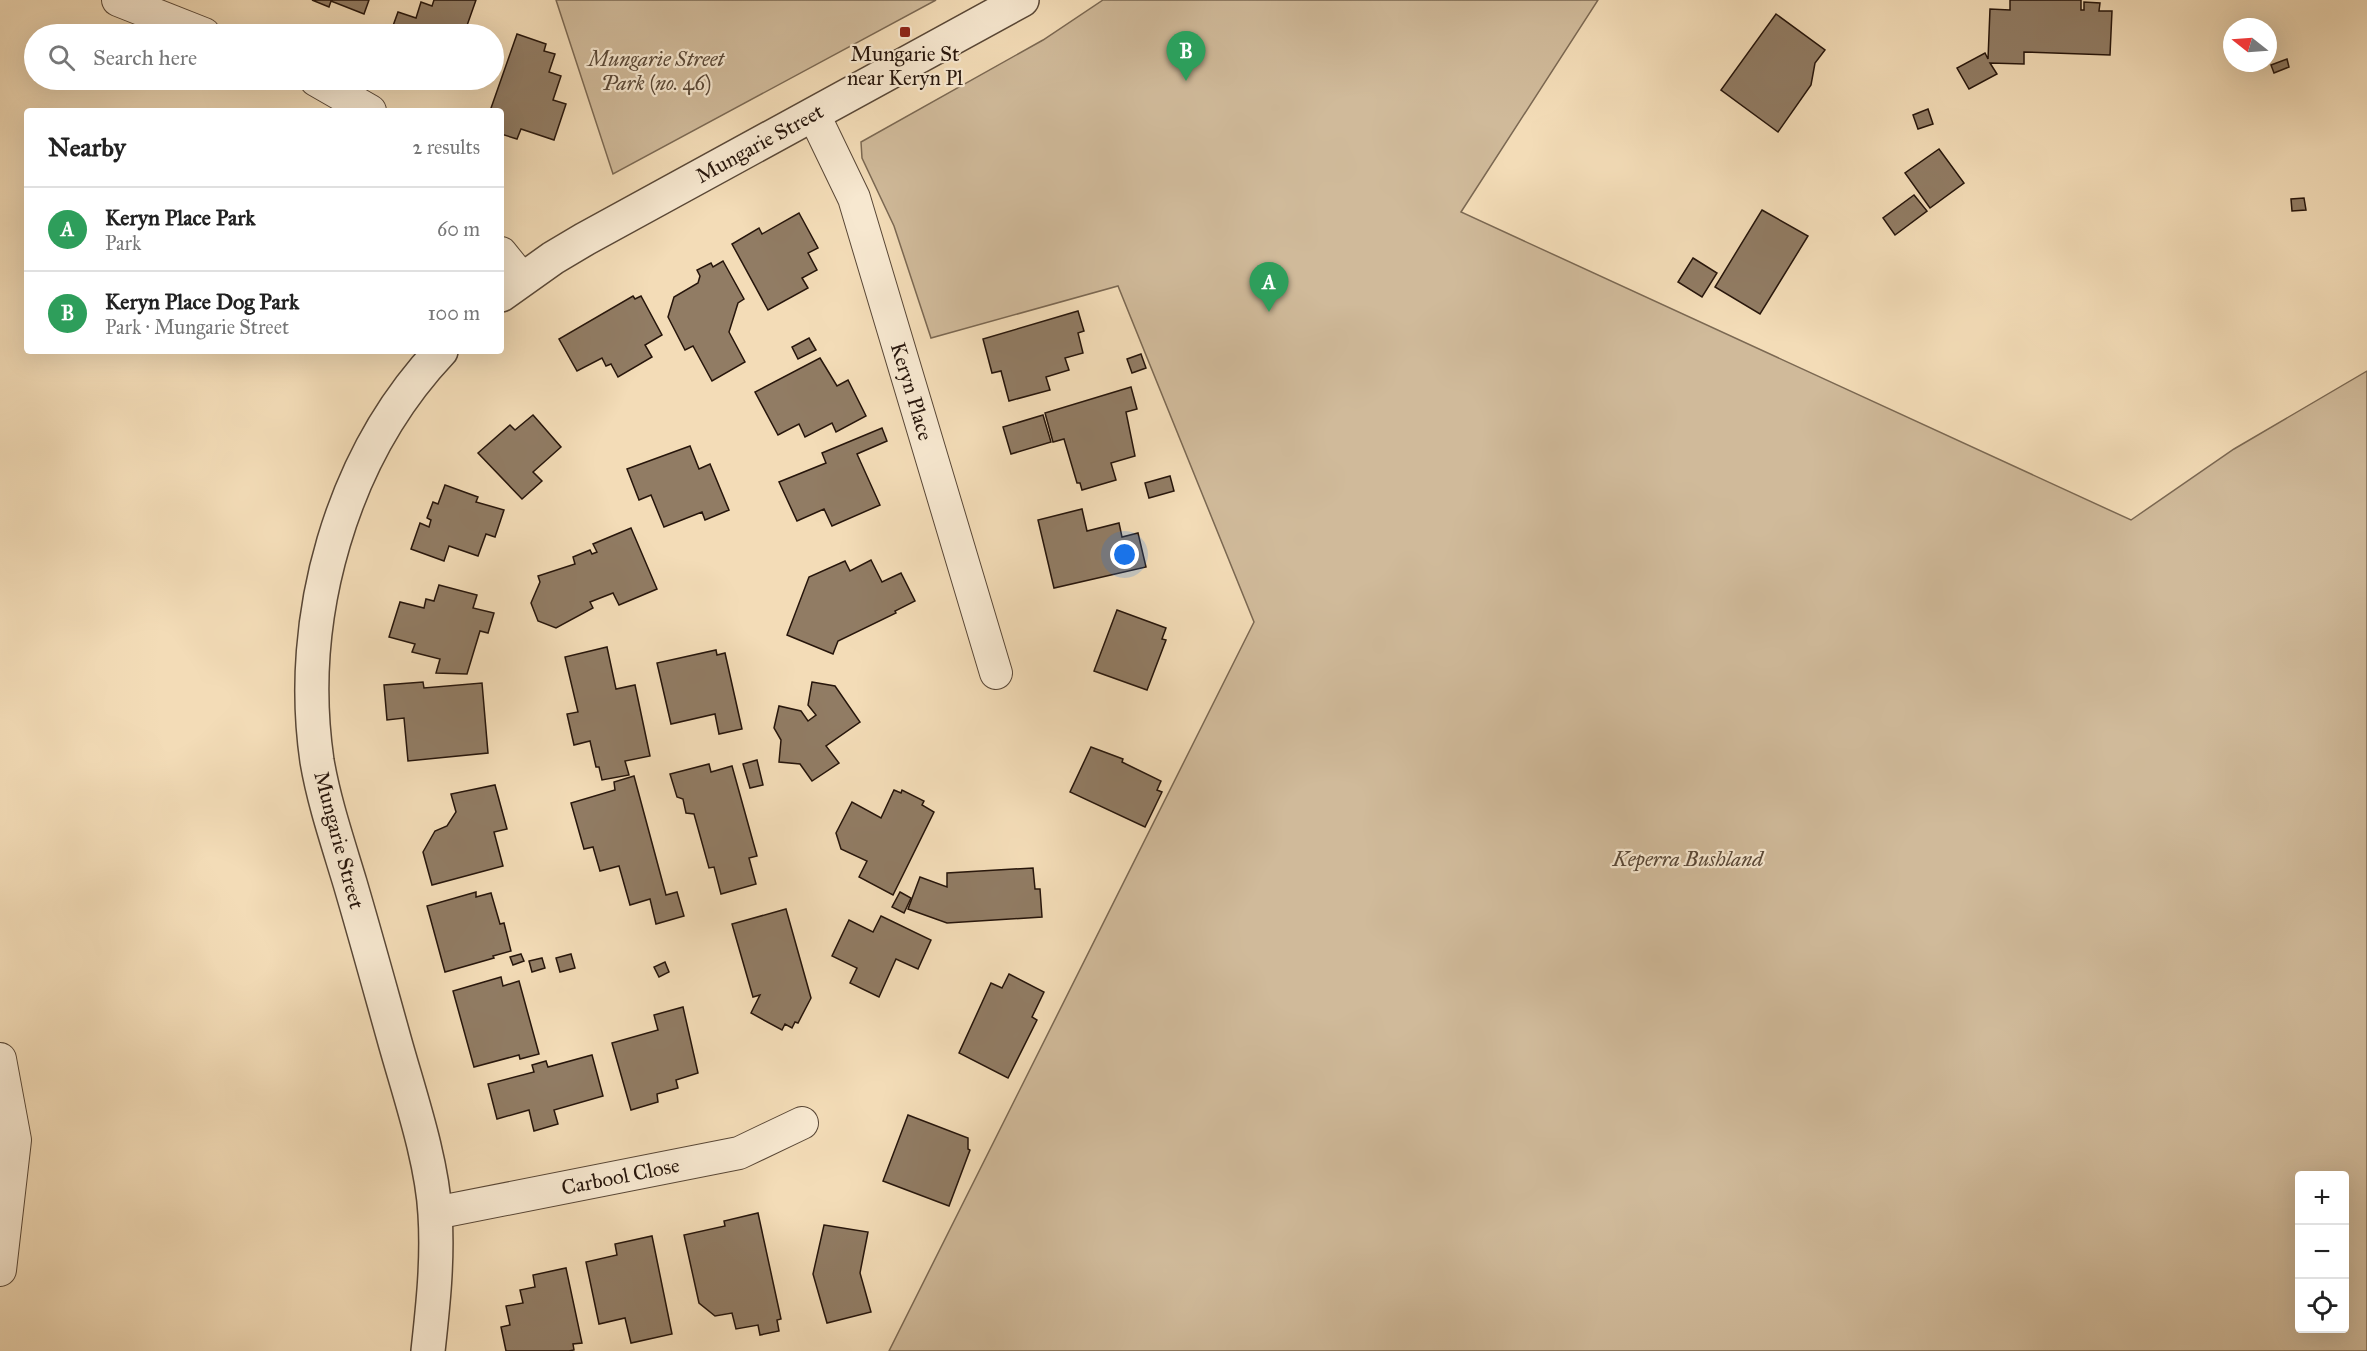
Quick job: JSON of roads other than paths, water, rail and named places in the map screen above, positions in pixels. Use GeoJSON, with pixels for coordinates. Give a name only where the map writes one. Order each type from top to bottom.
{"type":"FeatureCollection","features":[{"type":"Feature","properties":{"kind":"street"},"geometry":{"type":"LineString","coordinates":[[118,0],[179,24]]}},
{"type":"Feature","properties":{"kind":"street","name":"Mungarie Street"},"geometry":{"type":"LineString","coordinates":[[511,287],[585,238],[1022,0]]}},
{"type":"Feature","properties":{"kind":"street"},"geometry":{"type":"LineString","coordinates":[[333,90],[365,108]]}},
{"type":"Feature","properties":{"kind":"street","name":"Keryn Place"},"geometry":{"type":"LineString","coordinates":[[814,115],[854,198],[996,674]]}},
{"type":"Feature","properties":{"kind":"street"},"geometry":{"type":"LineString","coordinates":[[504,263],[511,287]]}},
{"type":"Feature","properties":{"kind":"street","name":"Mungarie Street"},"geometry":{"type":"LineString","coordinates":[[428,1351],[435,1259],[435,1213],[408,1087],[318,764],[313,689],[315,641],[322,595],[343,514],[359,473],[381,431],[409,389],[438,354]]}},
{"type":"Feature","properties":{"kind":"street"},"geometry":{"type":"LineString","coordinates":[[0,1059],[15,1140],[0,1270]]}},
{"type":"Feature","properties":{"kind":"street","name":"Carbool Close"},"geometry":{"type":"LineString","coordinates":[[435,1213],[739,1153],[802,1124]]}},
{"type":"Feature","properties":{"kind":"place","name":"Mungarie St near Keryn Pl"},"geometry":{"type":"Point","coordinates":[905,32]}},
{"type":"Feature","properties":{"kind":"place","name":"Keryn Place Dog Park"},"geometry":{"type":"Point","coordinates":[1186,81]}},
{"type":"Feature","properties":{"kind":"place","name":"Keryn Place Park"},"geometry":{"type":"Point","coordinates":[1269,312]}},
{"type":"Feature","properties":{"kind":"park label","name":"Mungarie Street Park (no. 46)"},"geometry":{"type":"Point","coordinates":[656,71]}},
{"type":"Feature","properties":{"kind":"park label","name":"Keperra Bushland"},"geometry":{"type":"Point","coordinates":[1688,859]}}]}
